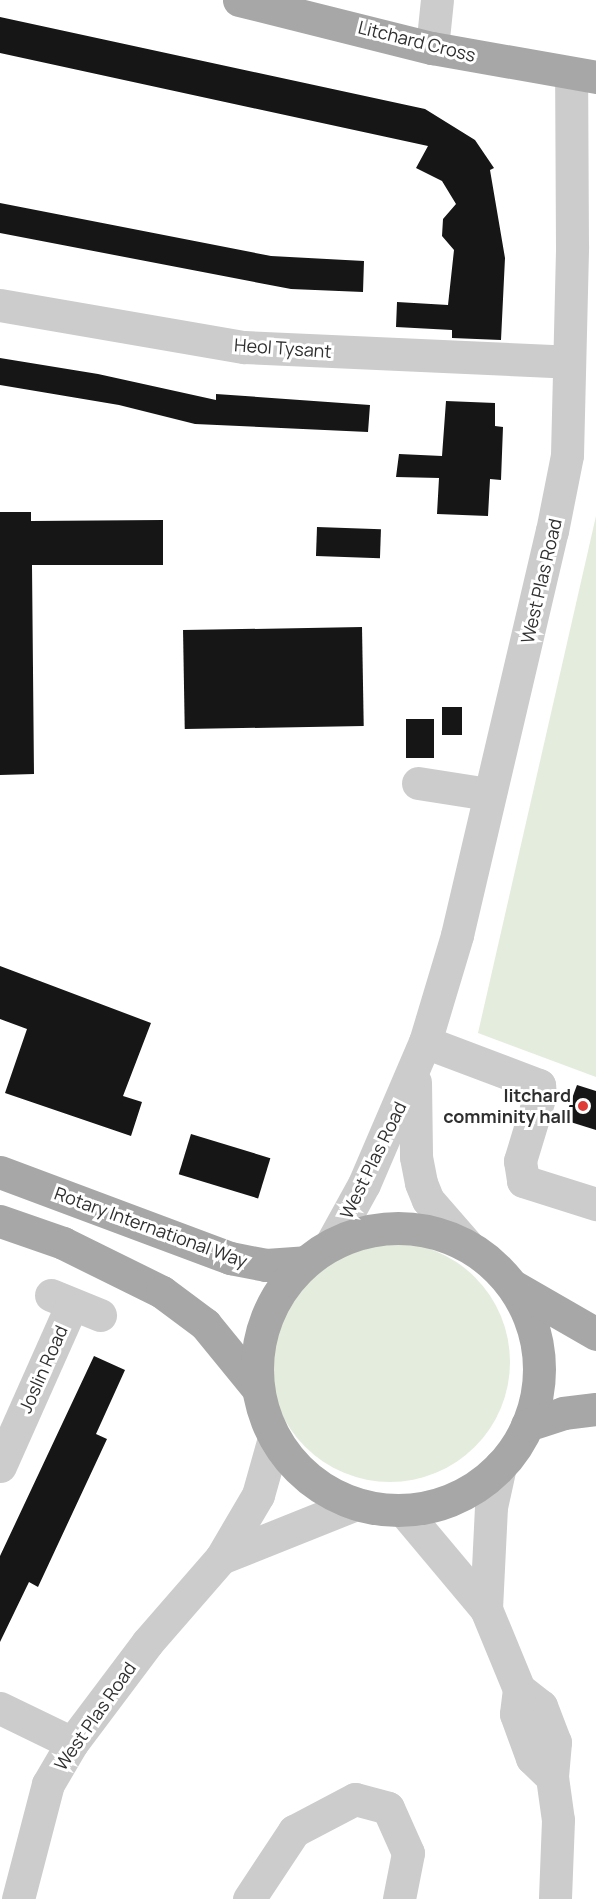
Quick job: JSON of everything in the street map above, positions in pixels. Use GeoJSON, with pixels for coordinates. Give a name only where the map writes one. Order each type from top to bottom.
{"type":"FeatureCollection","features":[{"type":"Feature","properties":{"kind":"main road","name":"Litchard Cross"},"geometry":{"type":"LineString","coordinates":[[239,0],[432,48],[583,75]]}},
{"type":"Feature","properties":{"kind":"main road","name":"Rotary International Way"},"geometry":{"type":"LineString","coordinates":[[0,1172],[230,1258],[266,1265],[318,1253],[376,1229],[423,1229],[468,1246]]}},
{"type":"Feature","properties":{"kind":"main road"},"geometry":{"type":"LineString","coordinates":[[0,1221],[63,1243],[162,1292],[205,1324],[258,1389]]}},
{"type":"Feature","properties":{"kind":"main road"},"geometry":{"type":"LineString","coordinates":[[468,1246],[512,1284],[596,1334]]}},
{"type":"Feature","properties":{"kind":"main road"},"geometry":{"type":"LineString","coordinates":[[318,1253],[281,1289],[265,1320],[257,1354],[258,1389],[274,1438],[296,1467],[314,1482],[356,1504],[403,1510],[456,1498],[500,1467],[527,1425],[536,1397],[536,1338],[512,1284]]}},
{"type":"Feature","properties":{"kind":"main road"},"geometry":{"type":"LineString","coordinates":[[527,1425],[563,1413],[596,1409]]}},
{"type":"Feature","properties":{"kind":"street"},"geometry":{"type":"LineString","coordinates":[[432,48],[438,0]]}},
{"type":"Feature","properties":{"kind":"street","name":"West Plas Road"},"geometry":{"type":"LineString","coordinates":[[318,1253],[415,1074],[426,1042],[457,935],[488,794],[536,607],[567,455],[569,362],[583,75]]}},
{"type":"Feature","properties":{"kind":"street","name":"Heol Tysant"},"geometry":{"type":"LineString","coordinates":[[0,305],[244,347],[569,362]]}},
{"type":"Feature","properties":{"kind":"street"},"geometry":{"type":"LineString","coordinates":[[418,783],[488,794]]}},
{"type":"Feature","properties":{"kind":"street"},"geometry":{"type":"LineString","coordinates":[[426,1042],[539,1085],[540,1095],[520,1161],[523,1181],[596,1204]]}},
{"type":"Feature","properties":{"kind":"street","name":"West Plas Road"},"geometry":{"type":"LineString","coordinates":[[415,1074],[416,1157],[422,1183],[428,1200],[468,1246]]}},
{"type":"Feature","properties":{"kind":"street","name":"Joslin Road"},"geometry":{"type":"LineString","coordinates":[[0,1466],[74,1305]]}},
{"type":"Feature","properties":{"kind":"street","name":"West Plas Road"},"geometry":{"type":"LineString","coordinates":[[18,1899],[48,1784],[72,1743],[147,1643],[221,1558],[258,1495],[274,1438]]}},
{"type":"Feature","properties":{"kind":"street"},"geometry":{"type":"LineString","coordinates":[[486,1609],[491,1507],[500,1467]]}},
{"type":"Feature","properties":{"kind":"street","name":"West Plas Road"},"geometry":{"type":"LineString","coordinates":[[221,1558],[356,1504]]}},
{"type":"Feature","properties":{"kind":"street"},"geometry":{"type":"LineString","coordinates":[[403,1510],[486,1609],[519,1689],[516,1714],[532,1758],[552,1777],[558,1820],[555,1899]]}},
{"type":"Feature","properties":{"kind":"street"},"geometry":{"type":"LineString","coordinates":[[0,1708],[72,1743]]}},
{"type":"Feature","properties":{"kind":"street"},"geometry":{"type":"LineString","coordinates":[[249,1899],[294,1831],[355,1799],[388,1808],[408,1853],[399,1899]]}},
{"type":"Feature","properties":{"kind":"green space"},"geometry":{"type":"Polygon","coordinates":[[[596,516],[596,1077],[478,1033],[596,516]]]}},
{"type":"Feature","properties":{"kind":"green space"},"geometry":{"type":"Polygon","coordinates":[[[378,1242],[402,1242],[425,1247],[447,1256],[475,1277],[490,1295],[501,1316],[508,1339],[510,1362],[508,1385],[501,1408],[490,1429],[475,1447],[447,1468],[425,1477],[402,1482],[378,1482],[355,1477],[333,1468],[314,1455],[297,1438],[284,1419],[275,1397],[270,1374],[270,1350],[275,1327],[284,1305],[297,1286],[314,1269],[333,1256],[355,1247],[378,1242]]]}},
{"type":"Feature","properties":{"kind":"building"},"geometry":{"type":"Polygon","coordinates":[[[0,17],[425,109],[475,140],[494,168],[490,170],[505,258],[501,340],[452,338],[452,330],[396,327],[397,302],[448,305],[454,250],[442,236],[443,219],[456,204],[442,181],[416,168],[428,146],[0,53],[0,17]]]}},
{"type":"Feature","properties":{"kind":"building"},"geometry":{"type":"Polygon","coordinates":[[[0,203],[271,256],[364,261],[363,292],[291,289],[0,233],[0,203]]]}},
{"type":"Feature","properties":{"kind":"building"},"geometry":{"type":"Polygon","coordinates":[[[0,358],[98,374],[216,400],[216,394],[370,405],[368,432],[195,424],[119,405],[0,385],[0,358]]]}},
{"type":"Feature","properties":{"kind":"building"},"geometry":{"type":"Polygon","coordinates":[[[446,401],[495,403],[495,426],[503,427],[501,480],[490,479],[488,516],[437,514],[439,478],[396,477],[399,454],[442,456],[446,401]]]}},
{"type":"Feature","properties":{"kind":"building"},"geometry":{"type":"Polygon","coordinates":[[[0,512],[31,512],[31,521],[163,520],[163,565],[32,565],[34,774],[0,775],[0,512]]]}},
{"type":"Feature","properties":{"kind":"building"},"geometry":{"type":"Polygon","coordinates":[[[317,527],[381,529],[380,558],[316,556],[317,527]]]}},
{"type":"Feature","properties":{"kind":"building"},"geometry":{"type":"Polygon","coordinates":[[[362,627],[364,726],[185,729],[183,630],[362,627]]]}},
{"type":"Feature","properties":{"kind":"building"},"geometry":{"type":"Polygon","coordinates":[[[442,707],[462,707],[462,735],[442,735],[442,707]]]}},
{"type":"Feature","properties":{"kind":"building"},"geometry":{"type":"Polygon","coordinates":[[[406,719],[434,719],[434,758],[406,758],[406,719]]]}},
{"type":"Feature","properties":{"kind":"building"},"geometry":{"type":"Polygon","coordinates":[[[0,966],[151,1023],[123,1096],[142,1102],[131,1136],[5,1093],[27,1029],[0,1019],[0,966]]]}},
{"type":"Feature","properties":{"kind":"building","name":"litchard comminity hall"},"geometry":{"type":"Polygon","coordinates":[[[577,1085],[596,1091],[596,1130],[564,1120],[577,1085]]]}},
{"type":"Feature","properties":{"kind":"building"},"geometry":{"type":"Polygon","coordinates":[[[191,1134],[270,1158],[258,1198],[179,1174],[191,1134]]]}},
{"type":"Feature","properties":{"kind":"building"},"geometry":{"type":"Polygon","coordinates":[[[94,1356],[125,1370],[96,1434],[107,1439],[38,1587],[29,1582],[0,1642],[0,1556],[94,1356]]]}},
{"type":"Feature","properties":{"kind":"place","name":"litchard comminity hall"},"geometry":{"type":"Point","coordinates":[583,1106]}}]}
